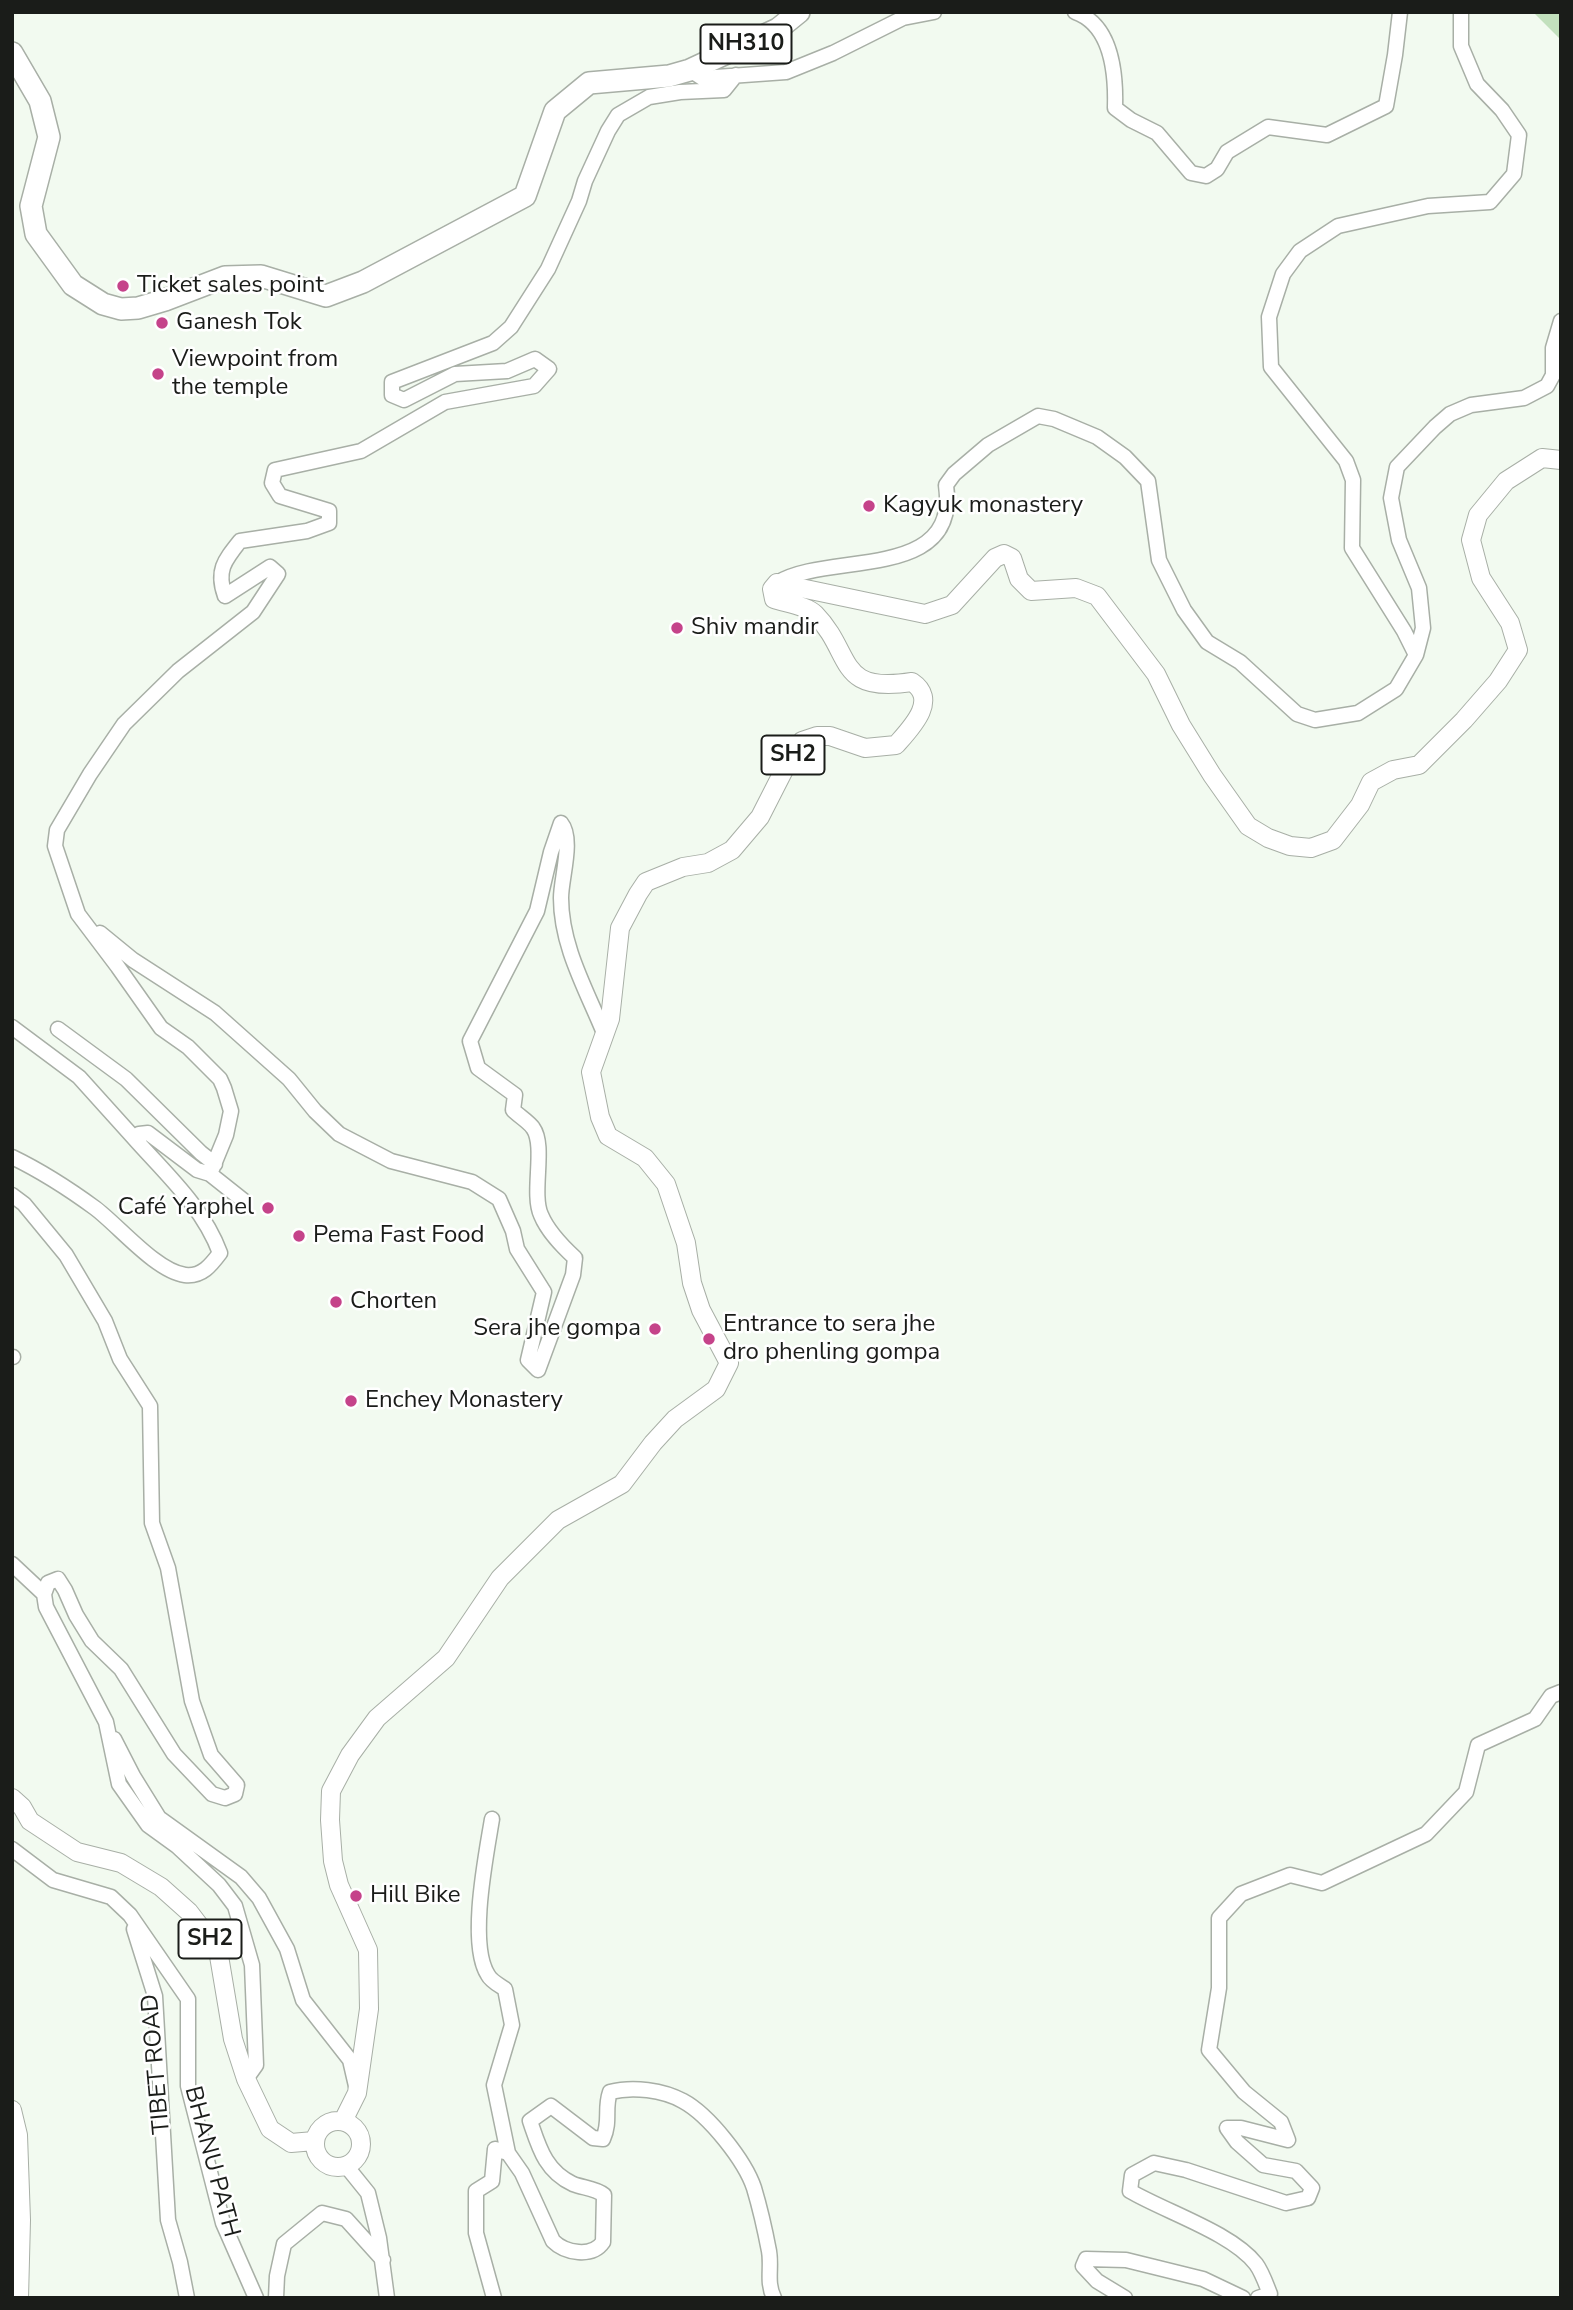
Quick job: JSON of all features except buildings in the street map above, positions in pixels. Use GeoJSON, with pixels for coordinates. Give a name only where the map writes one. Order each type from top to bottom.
{"type":"FeatureCollection","features":[{"type":"Feature","properties":{"kind":"highway","name":"NH310"},"geometry":{"type":"LineString","coordinates":[[12,53],[40,101],[49,137],[32,206],[36,234],[74,285],[103,304],[121,309],[138,308],[165,300],[225,277],[261,276],[326,296],[363,282],[525,196],[555,111],[589,83],[669,76],[690,69],[778,29],[799,12]]}},
{"type":"Feature","properties":{"kind":"main road"},"geometry":{"type":"LineString","coordinates":[[777,583],[925,614],[952,605],[995,558],[1004,554],[1012,558],[1019,579],[1031,591],[1076,588],[1097,596],[1156,674],[1181,725],[1248,826],[1268,838],[1290,846],[1311,848],[1333,840],[1360,805],[1371,782],[1392,770],[1419,765],[1464,720],[1518,650],[1510,623],[1481,578],[1471,540],[1478,515],[1506,481],[1542,458],[1561,460]]}},
{"type":"Feature","properties":{"kind":"main road","name":"SH2"},"geometry":{"type":"LineString","coordinates":[[343,2121],[357,2093],[369,2009],[368,1950],[339,1885],[333,1861],[331,1791],[350,1755],[377,1718],[446,1658],[500,1578],[558,1520],[622,1484],[675,1419],[716,1389],[729,1363],[701,1310],[692,1283],[687,1243],[666,1184],[645,1158],[608,1136],[600,1117],[592,1072],[610,1019],[620,928],[646,883],[683,867],[708,863],[732,850],[760,817],[802,741],[817,736],[830,736],[865,748],[896,745],[918,721],[924,698],[920,688],[912,682],[889,686],[875,684],[859,677],[845,665],[833,638],[813,612],[774,599],[772,589],[777,583]]}},
{"type":"Feature","properties":{"kind":"main road","name":"SH2"},"geometry":{"type":"LineString","coordinates":[[17,1802],[30,1821],[77,1852],[121,1863],[161,1886],[189,1912],[218,1950],[233,2039],[246,2079],[270,2129],[291,2144],[314,2141]]}},
{"type":"Feature","properties":{"kind":"main road"},"geometry":{"type":"LineString","coordinates":[[12,2110],[18,2135],[21,2208],[19,2298]]}},
{"type":"Feature","properties":{"kind":"main road"},"geometry":{"type":"LineString","coordinates":[[343,2121],[358,2134],[360,2153],[347,2167],[334,2167],[323,2163],[316,2152],[314,2141],[324,2125],[343,2121]]}},
{"type":"Feature","properties":{"kind":"street"},"geometry":{"type":"LineString","coordinates":[[690,69],[702,78],[786,72],[902,18],[934,12]]}},
{"type":"Feature","properties":{"kind":"street"},"geometry":{"type":"LineString","coordinates":[[1075,12],[1100,30],[1115,79],[1115,108],[1131,120],[1157,133],[1191,173],[1206,176],[1217,169],[1227,152],[1268,127],[1327,135],[1385,106],[1400,12]]}},
{"type":"Feature","properties":{"kind":"street"},"geometry":{"type":"LineString","coordinates":[[1416,655],[1352,548],[1353,480],[1346,461],[1271,367],[1269,317],[1283,274],[1300,251],[1338,226],[1428,206],[1490,202],[1514,174],[1519,135],[1503,110],[1477,84],[1461,46],[1461,12]]}},
{"type":"Feature","properties":{"kind":"street"},"geometry":{"type":"LineString","coordinates":[[213,1169],[226,1135],[230,1111],[219,1079],[188,1047],[161,1028],[78,914],[55,846],[57,830],[124,724],[178,671],[253,612],[278,573],[270,567],[225,596],[219,581],[224,561],[240,541],[307,531],[329,523],[329,511],[280,496],[272,483],[275,470],[361,451],[445,402],[534,386],[549,369],[535,359],[508,371],[455,374],[404,400],[392,395],[392,382],[493,343],[511,327],[548,269],[579,201],[585,181],[618,115],[649,97],[724,89],[736,75]]}},
{"type":"Feature","properties":{"kind":"street"},"geometry":{"type":"LineString","coordinates":[[777,583],[789,576],[862,565],[906,554],[932,540],[944,524],[948,503],[946,485],[954,474],[988,445],[1038,416],[1054,419],[1097,437],[1125,457],[1148,481],[1159,560],[1184,610],[1207,642],[1240,662],[1297,714],[1315,720],[1358,713],[1396,689],[1416,655],[1423,628],[1419,588],[1399,540],[1391,498],[1397,467],[1450,414],[1471,405],[1524,398],[1547,386],[1553,374],[1553,348],[1561,321]]}},
{"type":"Feature","properties":{"kind":"street"},"geometry":{"type":"LineString","coordinates":[[78,914],[133,960],[215,1013],[289,1079],[315,1111],[339,1134],[391,1161],[472,1182],[499,1199],[513,1231],[517,1249],[544,1292],[528,1360],[538,1370],[573,1275],[575,1258],[557,1241],[540,1214],[538,1148],[534,1129],[513,1110],[515,1095],[478,1069],[470,1041],[537,911],[561,823],[566,829],[561,897],[563,934],[604,1033]]}},
{"type":"Feature","properties":{"kind":"street"},"geometry":{"type":"LineString","coordinates":[[12,1027],[79,1077],[201,1213],[220,1253],[207,1269],[194,1275],[184,1275],[158,1262],[95,1208],[12,1157]]}},
{"type":"Feature","properties":{"kind":"street"},"geometry":{"type":"LineString","coordinates":[[58,1029],[126,1079],[201,1153],[244,1201]]}},
{"type":"Feature","properties":{"kind":"street"},"geometry":{"type":"LineString","coordinates":[[134,1138],[148,1133],[197,1170],[213,1169]]}},
{"type":"Feature","properties":{"kind":"street"},"geometry":{"type":"LineString","coordinates":[[12,1195],[24,1204],[66,1255],[105,1321],[120,1359],[150,1406],[152,1523],[168,1568],[192,1701],[211,1755],[237,1785],[235,1794],[225,1798],[212,1794],[174,1754],[121,1669],[92,1641],[58,1579],[48,1583],[44,1594],[47,1607],[132,1776],[159,1818],[241,1877],[259,1898],[287,1949],[303,2000],[350,2060],[357,2093]]}},
{"type":"Feature","properties":{"kind":"street"},"geometry":{"type":"LineString","coordinates":[[12,1564],[44,1594]]}},
{"type":"Feature","properties":{"kind":"street"},"geometry":{"type":"LineString","coordinates":[[1258,2298],[1270,2294],[1257,2265],[1234,2243],[1155,2206],[1130,2191],[1132,2175],[1154,2164],[1186,2170],[1286,2203],[1308,2198],[1312,2188],[1296,2171],[1264,2165],[1237,2142],[1227,2128],[1241,2128],[1288,2140],[1281,2122],[1244,2092],[1209,2050],[1219,1988],[1219,1918],[1241,1894],[1290,1875],[1322,1883],[1426,1834],[1466,1792],[1478,1745],[1535,1719],[1551,1696],[1561,1692]]}},
{"type":"Feature","properties":{"kind":"street"},"geometry":{"type":"LineString","coordinates":[[106,1722],[119,1784],[148,1825],[177,1846],[219,1885],[235,1906],[252,1965],[256,2065],[246,2079]]}},
{"type":"Feature","properties":{"kind":"street"},"geometry":{"type":"LineString","coordinates":[[12,1791],[17,1802]]}},
{"type":"Feature","properties":{"kind":"street"},"geometry":{"type":"LineString","coordinates":[[492,1819],[480,1895],[481,1959],[489,1978],[505,1989],[512,2025],[494,2085],[508,2153],[522,2173],[553,2241],[561,2249],[587,2252],[600,2247],[603,2242],[604,2195],[599,2191],[574,2185],[557,2175],[544,2159],[530,2120],[551,2106],[593,2138],[603,2139],[609,2126],[607,2102],[610,2092],[626,2088],[652,2092],[684,2101],[712,2126],[738,2158],[753,2186],[769,2254],[768,2287],[774,2298]]}},
{"type":"Feature","properties":{"kind":"street"},"geometry":{"type":"LineString","coordinates":[[12,1849],[53,1880],[111,1898],[130,1915]]}},
{"type":"Feature","properties":{"kind":"street"},"geometry":{"type":"LineString","coordinates":[[235,1906],[241,1877]]}},
{"type":"Feature","properties":{"kind":"street","name":"TIBET ROAD"},"geometry":{"type":"LineString","coordinates":[[130,1915],[155,1996],[168,2220],[187,2298]]}},
{"type":"Feature","properties":{"kind":"street","name":"BHANU PATH"},"geometry":{"type":"LineString","coordinates":[[130,1915],[188,1999],[188,2086],[223,2223],[256,2298]]}},
{"type":"Feature","properties":{"kind":"street"},"geometry":{"type":"LineString","coordinates":[[494,2298],[476,2233],[476,2191],[492,2181],[495,2148],[508,2153]]}},
{"type":"Feature","properties":{"kind":"street"},"geometry":{"type":"LineString","coordinates":[[347,2167],[368,2193],[383,2260],[387,2298]]}},
{"type":"Feature","properties":{"kind":"street"},"geometry":{"type":"LineString","coordinates":[[276,2298],[277,2276],[284,2244],[322,2213],[346,2219],[383,2260]]}},
{"type":"Feature","properties":{"kind":"street"},"geometry":{"type":"LineString","coordinates":[[1125,2298],[1097,2281],[1083,2266],[1086,2259],[1126,2260],[1203,2279],[1243,2298]]}},
{"type":"Feature","properties":{"kind":"green space"},"geometry":{"type":"Polygon","coordinates":[[[1533,12],[1561,12],[1561,40],[1533,12]]]}},
{"type":"Feature","properties":{"kind":"place","name":"Ticket sales point"},"geometry":{"type":"Point","coordinates":[123,286]}},
{"type":"Feature","properties":{"kind":"place","name":"Ganesh Tok"},"geometry":{"type":"Point","coordinates":[162,323]}},
{"type":"Feature","properties":{"kind":"place","name":"Viewpoint from the temple"},"geometry":{"type":"Point","coordinates":[158,374]}},
{"type":"Feature","properties":{"kind":"place","name":"Kagyuk monastery"},"geometry":{"type":"Point","coordinates":[869,506]}},
{"type":"Feature","properties":{"kind":"place","name":"Shiv mandir"},"geometry":{"type":"Point","coordinates":[677,628]}},
{"type":"Feature","properties":{"kind":"place","name":"Café Yarphel"},"geometry":{"type":"Point","coordinates":[268,1208]}},
{"type":"Feature","properties":{"kind":"place","name":"Pema Fast Food"},"geometry":{"type":"Point","coordinates":[299,1236]}},
{"type":"Feature","properties":{"kind":"place","name":"Chorten"},"geometry":{"type":"Point","coordinates":[336,1302]}},
{"type":"Feature","properties":{"kind":"place","name":"Sera jhe gompa"},"geometry":{"type":"Point","coordinates":[655,1329]}},
{"type":"Feature","properties":{"kind":"place","name":"Entrance to sera jhe dro phenling gompa"},"geometry":{"type":"Point","coordinates":[709,1339]}},
{"type":"Feature","properties":{"kind":"place","name":"Enchey Monastery"},"geometry":{"type":"Point","coordinates":[351,1401]}},
{"type":"Feature","properties":{"kind":"place","name":"Hill Bike"},"geometry":{"type":"Point","coordinates":[356,1896]}}]}
